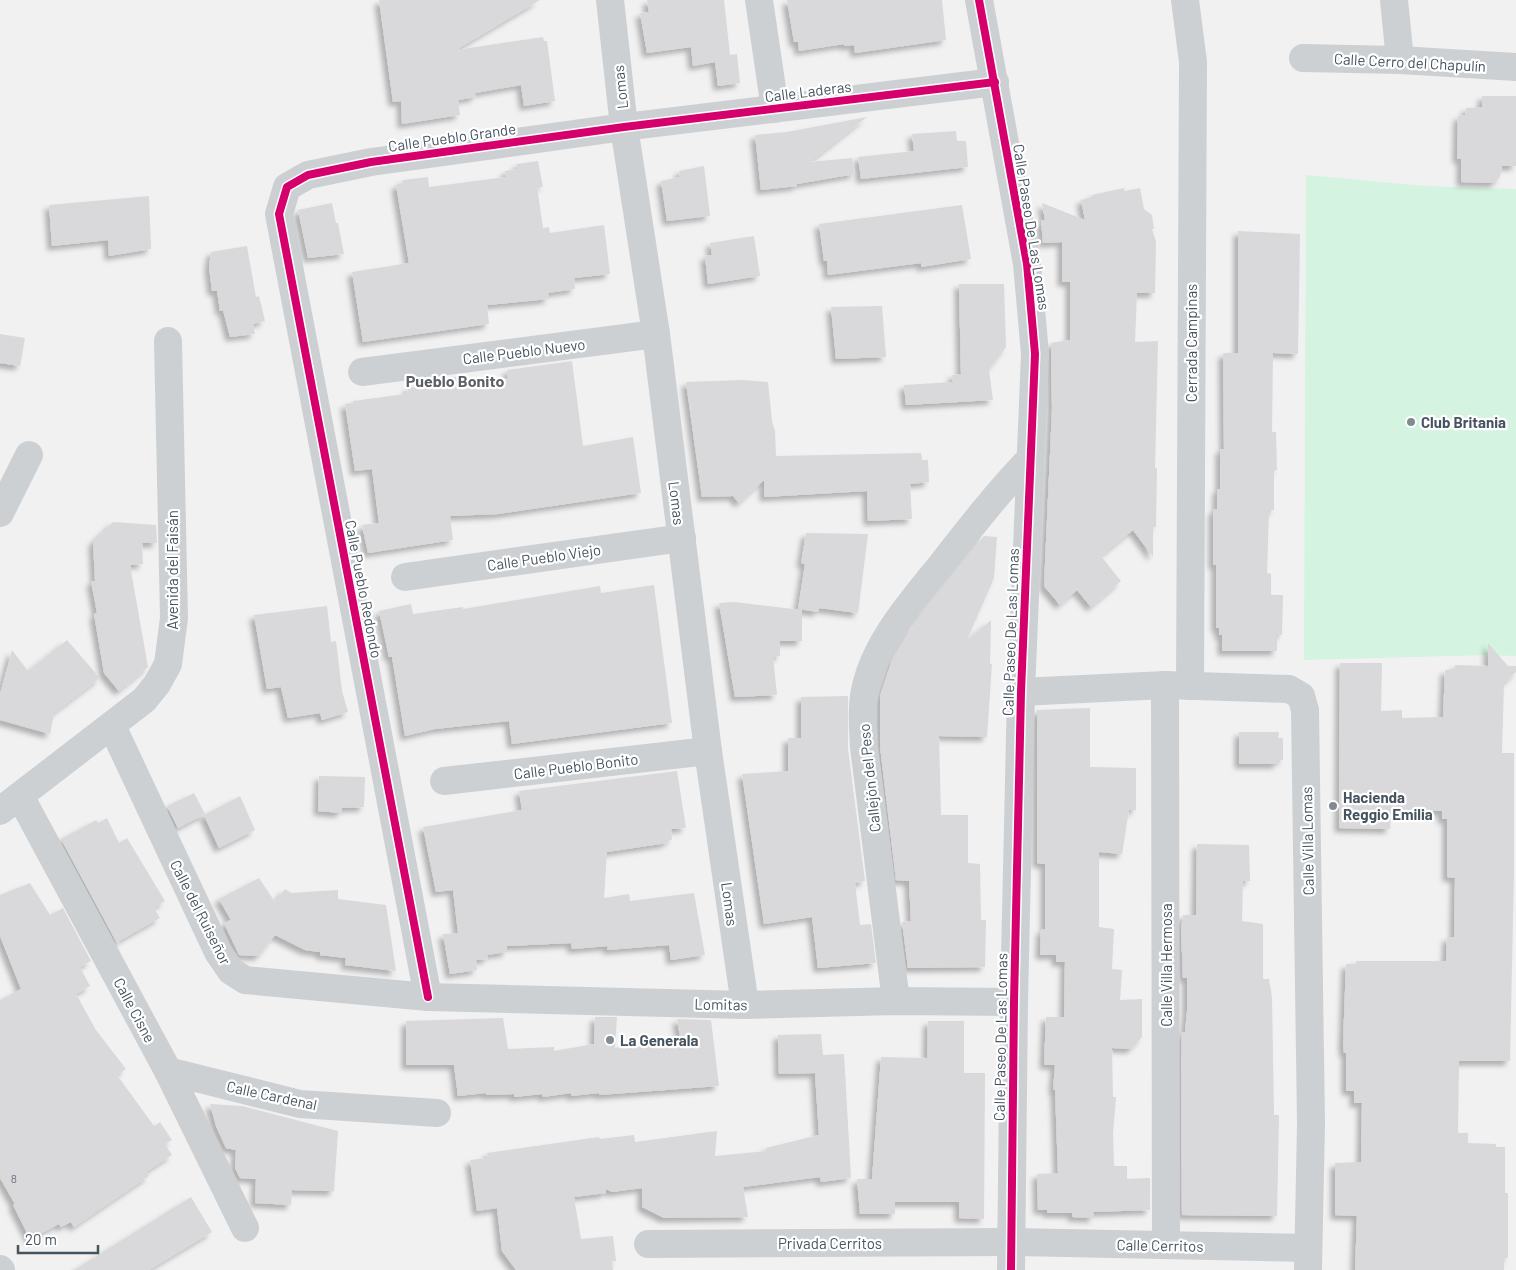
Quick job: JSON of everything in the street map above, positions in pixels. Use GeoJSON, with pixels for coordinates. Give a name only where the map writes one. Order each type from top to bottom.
{"type":"FeatureCollection","features":[{"type":"Feature","properties":{"kind":"street","name":"Lomas"},"geometry":{"type":"LineString","coordinates":[[610,0],[624,128],[656,334],[708,751],[745,1005]]}},
{"type":"Feature","properties":{"kind":"street"},"geometry":{"type":"LineString","coordinates":[[759,0],[775,109]]}},
{"type":"Feature","properties":{"kind":"street","name":"Calle Paseo De Las Lomas"},"geometry":{"type":"LineString","coordinates":[[979,0],[1027,264],[1035,354],[1021,692],[1014,1002],[1011,1270]]}},
{"type":"Feature","properties":{"kind":"street","name":"Cerrada Campinas"},"geometry":{"type":"LineString","coordinates":[[1178,685],[1193,62],[1186,0]]}},
{"type":"Feature","properties":{"kind":"street"},"geometry":{"type":"LineString","coordinates":[[1394,0],[1400,60]]}},
{"type":"Feature","properties":{"kind":"street","name":"Calle Cerro del Chapulín"},"geometry":{"type":"LineString","coordinates":[[1303,58],[1400,60],[1516,67]]}},
{"type":"Feature","properties":{"kind":"street","name":"Calle Laderas"},"geometry":{"type":"LineString","coordinates":[[624,128],[995,82]]}},
{"type":"Feature","properties":{"kind":"street","name":"Calle Pueblo Grande"},"geometry":{"type":"LineString","coordinates":[[287,187],[308,175],[371,162],[624,128]]}},
{"type":"Feature","properties":{"kind":"street","name":"Calle Pueblo Redondo"},"geometry":{"type":"LineString","coordinates":[[287,187],[279,214],[428,997]]}},
{"type":"Feature","properties":{"kind":"street","name":"Calle Pueblo Nuevo"},"geometry":{"type":"LineString","coordinates":[[362,372],[656,334]]}},
{"type":"Feature","properties":{"kind":"street","name":"Avenida del Faisán"},"geometry":{"type":"LineString","coordinates":[[10,803],[144,700],[157,684],[168,664],[174,618],[168,341]]}},
{"type":"Feature","properties":{"kind":"street"},"geometry":{"type":"LineString","coordinates":[[0,513],[29,455]]}},
{"type":"Feature","properties":{"kind":"street","name":"Callejón del Peso"},"geometry":{"type":"LineString","coordinates":[[896,1001],[864,747],[863,714],[866,686],[878,655],[904,612],[1000,490],[1030,459]]}},
{"type":"Feature","properties":{"kind":"street","name":"Calle Pueblo Viejo"},"geometry":{"type":"LineString","coordinates":[[405,577],[682,538]]}},
{"type":"Feature","properties":{"kind":"street","name":"Calle Villa Lomas"},"geometry":{"type":"LineString","coordinates":[[1021,692],[1178,685],[1289,689],[1301,696],[1305,710],[1311,1124],[1308,1259]]}},
{"type":"Feature","properties":{"kind":"street","name":"Calle Villa Hermosa"},"geometry":{"type":"LineString","coordinates":[[1166,1245],[1178,685]]}},
{"type":"Feature","properties":{"kind":"street","name":"Calle del Ruiseñor"},"geometry":{"type":"LineString","coordinates":[[112,726],[218,952],[231,971],[245,980],[428,997]]}},
{"type":"Feature","properties":{"kind":"street","name":"Calle Pueblo Bonito"},"geometry":{"type":"LineString","coordinates":[[444,781],[708,751]]}},
{"type":"Feature","properties":{"kind":"street","name":"Calle Cisne"},"geometry":{"type":"LineString","coordinates":[[10,803],[168,1071],[245,1228]]}},
{"type":"Feature","properties":{"kind":"street","name":"Lomitas"},"geometry":{"type":"LineString","coordinates":[[428,997],[745,1005],[896,1001],[1014,1002]]}},
{"type":"Feature","properties":{"kind":"street","name":"Calle Cardenal"},"geometry":{"type":"LineString","coordinates":[[168,1071],[300,1104],[437,1113]]}},
{"type":"Feature","properties":{"kind":"street","name":"Calle Cerritos"},"geometry":{"type":"LineString","coordinates":[[1012,1242],[1166,1245],[1308,1259]]}},
{"type":"Feature","properties":{"kind":"street","name":"Privada Cerritos"},"geometry":{"type":"LineString","coordinates":[[648,1244],[1012,1242]]}},
{"type":"Feature","properties":{"kind":"green space","name":"Club Britania"},"geometry":{"type":"Polygon","coordinates":[[[1306,175],[1425,186],[1516,189],[1516,656],[1488,655],[1304,660],[1306,175]]]}},
{"type":"Feature","properties":{"kind":"building"},"geometry":{"type":"Polygon","coordinates":[[[379,0],[540,0],[456,50],[543,37],[544,41],[547,41],[555,101],[524,106],[521,85],[475,93],[476,97],[458,100],[460,115],[402,124],[401,101],[393,102],[379,0]]]}},
{"type":"Feature","properties":{"kind":"building"},"geometry":{"type":"Polygon","coordinates":[[[647,0],[724,0],[730,55],[737,54],[740,83],[718,86],[715,62],[693,66],[691,47],[647,53],[640,13],[649,12],[647,0]]]}},
{"type":"Feature","properties":{"kind":"building"},"geometry":{"type":"Polygon","coordinates":[[[787,0],[942,0],[946,40],[855,53],[854,45],[844,46],[844,44],[799,51],[798,42],[794,42],[787,0]]]}},
{"type":"Feature","properties":{"kind":"building"},"geometry":{"type":"Polygon","coordinates":[[[1482,96],[1516,96],[1516,166],[1502,166],[1500,177],[1494,183],[1461,182],[1461,159],[1457,159],[1458,116],[1465,115],[1466,108],[1482,107],[1482,96]]]}},
{"type":"Feature","properties":{"kind":"building"},"geometry":{"type":"Polygon","coordinates":[[[867,117],[810,162],[852,158],[855,174],[797,184],[797,186],[761,190],[755,135],[787,132],[867,117]]]}},
{"type":"Feature","properties":{"kind":"building"},"geometry":{"type":"Polygon","coordinates":[[[956,131],[957,141],[966,141],[968,167],[861,179],[858,157],[914,151],[912,134],[956,131]]]}},
{"type":"Feature","properties":{"kind":"building"},"geometry":{"type":"Polygon","coordinates":[[[538,161],[543,187],[537,187],[543,228],[549,227],[550,233],[604,225],[610,274],[574,278],[575,289],[548,293],[549,299],[487,305],[489,324],[363,342],[352,272],[409,263],[396,185],[403,183],[403,180],[428,177],[429,187],[506,177],[505,171],[517,169],[517,164],[538,161]]]}},
{"type":"Feature","properties":{"kind":"building"},"geometry":{"type":"Polygon","coordinates":[[[704,166],[710,216],[667,221],[661,181],[680,177],[679,171],[704,166]]]}},
{"type":"Feature","properties":{"kind":"building"},"geometry":{"type":"Polygon","coordinates":[[[1124,188],[1125,191],[1140,188],[1144,209],[1152,215],[1154,229],[1152,229],[1156,242],[1155,293],[1137,293],[1135,342],[1158,341],[1155,468],[1157,468],[1156,527],[1153,527],[1153,557],[1133,530],[1101,556],[1121,581],[1091,607],[1077,590],[1060,605],[1044,586],[1052,409],[1051,343],[1070,340],[1070,282],[1062,282],[1062,242],[1043,243],[1041,220],[1045,220],[1042,203],[1085,220],[1081,200],[1092,197],[1092,195],[1124,188]]]}},
{"type":"Feature","properties":{"kind":"building"},"geometry":{"type":"Polygon","coordinates":[[[149,196],[151,249],[109,256],[108,240],[52,246],[49,205],[149,196]]]}},
{"type":"Feature","properties":{"kind":"building"},"geometry":{"type":"Polygon","coordinates":[[[332,203],[344,254],[308,258],[298,210],[332,203]]]}},
{"type":"Feature","properties":{"kind":"building"},"geometry":{"type":"Polygon","coordinates":[[[962,205],[971,259],[921,267],[921,263],[828,275],[827,261],[824,261],[819,224],[962,205]]]}},
{"type":"Feature","properties":{"kind":"building"},"geometry":{"type":"Polygon","coordinates":[[[1238,231],[1300,234],[1298,354],[1273,353],[1272,432],[1276,432],[1277,470],[1274,470],[1274,510],[1269,510],[1267,573],[1271,574],[1271,595],[1283,595],[1282,635],[1277,635],[1277,651],[1222,651],[1222,635],[1219,635],[1219,628],[1216,628],[1216,565],[1213,565],[1213,510],[1217,509],[1217,489],[1220,489],[1220,449],[1224,449],[1223,353],[1238,353],[1238,231]]]}},
{"type":"Feature","properties":{"kind":"building"},"geometry":{"type":"Polygon","coordinates":[[[754,236],[760,276],[708,284],[705,256],[712,255],[710,243],[754,236]]]}},
{"type":"Feature","properties":{"kind":"building"},"geometry":{"type":"Polygon","coordinates":[[[247,246],[256,297],[259,296],[265,321],[253,324],[255,334],[230,337],[223,310],[220,311],[217,291],[212,291],[209,267],[211,252],[247,246]]]}},
{"type":"Feature","properties":{"kind":"building"},"geometry":{"type":"Polygon","coordinates":[[[959,284],[1004,284],[1006,347],[989,370],[993,400],[906,405],[904,385],[953,382],[952,375],[961,374],[959,284]]]}},
{"type":"Feature","properties":{"kind":"building"},"geometry":{"type":"Polygon","coordinates":[[[882,306],[886,357],[836,359],[831,307],[882,306]]]}},
{"type":"Feature","properties":{"kind":"building"},"geometry":{"type":"Polygon","coordinates":[[[0,334],[25,338],[20,366],[0,363],[0,334]]]}},
{"type":"Feature","properties":{"kind":"building"},"geometry":{"type":"Polygon","coordinates":[[[572,361],[583,446],[633,437],[641,493],[498,514],[450,516],[453,540],[368,553],[362,525],[379,523],[372,469],[355,471],[345,404],[353,403],[353,401],[405,394],[408,392],[407,388],[422,386],[422,381],[465,376],[466,384],[508,378],[507,370],[572,361]]]}},
{"type":"Feature","properties":{"kind":"building"},"geometry":{"type":"Polygon","coordinates":[[[742,380],[768,382],[772,421],[775,431],[776,456],[921,453],[922,460],[928,460],[929,482],[910,484],[912,519],[868,521],[867,491],[764,497],[764,480],[739,503],[733,496],[702,497],[686,382],[742,380]]]}},
{"type":"Feature","properties":{"kind":"building"},"geometry":{"type":"Polygon","coordinates":[[[113,522],[156,525],[157,543],[142,543],[143,564],[130,565],[148,667],[119,691],[104,673],[94,614],[97,613],[91,581],[95,581],[93,542],[113,522]]]}},
{"type":"Feature","properties":{"kind":"building"},"geometry":{"type":"Polygon","coordinates":[[[806,533],[868,534],[858,613],[819,608],[818,612],[798,609],[805,564],[801,563],[806,533]]]}},
{"type":"Feature","properties":{"kind":"building"},"geometry":{"type":"Polygon","coordinates":[[[984,536],[997,537],[994,578],[966,642],[991,620],[990,664],[992,664],[987,737],[939,736],[941,815],[968,815],[968,863],[980,864],[981,920],[986,920],[985,967],[908,968],[902,922],[911,921],[909,881],[896,880],[880,746],[880,696],[892,660],[910,630],[984,536]]]}},
{"type":"Feature","properties":{"kind":"building"},"geometry":{"type":"Polygon","coordinates":[[[654,585],[672,723],[512,744],[509,721],[435,729],[405,736],[392,657],[389,657],[379,611],[411,604],[413,614],[463,607],[463,609],[600,586],[601,593],[654,585]]]}},
{"type":"Feature","properties":{"kind":"building"},"geometry":{"type":"Polygon","coordinates":[[[734,602],[802,610],[802,641],[780,641],[780,656],[773,657],[777,695],[735,697],[719,603],[734,602]]]}},
{"type":"Feature","properties":{"kind":"building"},"geometry":{"type":"Polygon","coordinates":[[[327,606],[331,642],[336,641],[342,691],[348,712],[322,720],[320,713],[288,718],[281,687],[267,689],[254,615],[327,606]]]}},
{"type":"Feature","properties":{"kind":"building"},"geometry":{"type":"Polygon","coordinates":[[[67,640],[100,678],[54,713],[50,734],[0,720],[0,694],[12,650],[28,671],[67,640]]]}},
{"type":"Feature","properties":{"kind":"building"},"geometry":{"type":"Polygon","coordinates":[[[1488,643],[1508,666],[1516,666],[1516,672],[1504,683],[1502,753],[1514,753],[1514,871],[1510,1061],[1459,1061],[1458,1133],[1468,1133],[1468,1143],[1496,1144],[1496,1147],[1505,1147],[1505,1193],[1508,1193],[1508,1258],[1504,1258],[1504,1270],[1355,1270],[1357,1216],[1335,1215],[1335,1163],[1361,1162],[1362,1103],[1354,1103],[1354,1091],[1346,1091],[1346,1053],[1344,1053],[1343,1045],[1346,964],[1356,964],[1356,961],[1446,961],[1447,937],[1454,937],[1455,878],[1447,877],[1447,819],[1442,819],[1442,811],[1391,811],[1390,829],[1339,828],[1340,663],[1382,663],[1381,711],[1402,710],[1402,718],[1443,717],[1445,670],[1455,670],[1455,665],[1488,666],[1488,643]]]}},
{"type":"Feature","properties":{"kind":"building"},"geometry":{"type":"Polygon","coordinates":[[[848,696],[848,749],[865,881],[855,883],[860,925],[871,924],[876,963],[818,968],[812,917],[764,924],[742,774],[788,771],[788,738],[801,738],[801,697],[848,696]]]}},
{"type":"Feature","properties":{"kind":"building"},"geometry":{"type":"Polygon","coordinates":[[[1090,708],[1090,767],[1136,768],[1136,810],[1129,810],[1122,854],[1099,852],[1099,927],[1114,929],[1112,969],[1122,970],[1120,1000],[1142,999],[1142,1037],[1131,1049],[1112,1048],[1113,1097],[1116,1097],[1113,1133],[1114,1166],[1127,1166],[1127,1179],[1150,1178],[1150,1210],[1093,1212],[1094,1218],[1072,1217],[1072,1213],[1047,1213],[1047,1210],[1038,1210],[1037,1174],[1058,1173],[1055,1090],[1053,1090],[1055,1065],[1044,1065],[1046,1017],[1064,1017],[1065,962],[1056,962],[1056,955],[1040,955],[1041,929],[1045,930],[1045,864],[1037,863],[1037,710],[1090,708]]]}},
{"type":"Feature","properties":{"kind":"building"},"geometry":{"type":"Polygon","coordinates":[[[1239,732],[1279,732],[1278,738],[1283,738],[1283,760],[1278,760],[1278,764],[1239,764],[1239,732]]]}},
{"type":"Feature","properties":{"kind":"building"},"geometry":{"type":"Polygon","coordinates":[[[677,771],[686,828],[671,829],[672,840],[667,840],[667,843],[607,852],[604,898],[629,894],[630,901],[694,893],[705,955],[671,960],[669,945],[607,950],[608,946],[572,949],[571,943],[507,946],[507,952],[487,955],[488,959],[476,960],[477,970],[450,974],[443,934],[458,933],[453,890],[436,892],[423,827],[522,810],[519,791],[677,771]]]}},
{"type":"Feature","properties":{"kind":"building"},"geometry":{"type":"Polygon","coordinates":[[[319,776],[365,777],[364,807],[342,808],[341,813],[318,811],[319,776]]]}},
{"type":"Feature","properties":{"kind":"building"},"geometry":{"type":"Polygon","coordinates":[[[194,793],[205,814],[178,828],[167,806],[194,793]]]}},
{"type":"Feature","properties":{"kind":"building"},"geometry":{"type":"Polygon","coordinates":[[[240,796],[255,830],[219,848],[204,815],[240,796]]]}},
{"type":"Feature","properties":{"kind":"building"},"geometry":{"type":"Polygon","coordinates":[[[107,818],[119,843],[127,838],[165,901],[154,908],[160,918],[119,941],[120,944],[118,945],[61,839],[96,820],[98,823],[107,818]]]}},
{"type":"Feature","properties":{"kind":"building"},"geometry":{"type":"Polygon","coordinates":[[[1197,844],[1249,845],[1250,881],[1243,881],[1242,921],[1263,924],[1263,979],[1269,979],[1272,997],[1274,1115],[1279,1115],[1277,1216],[1182,1215],[1181,1058],[1182,1032],[1185,1032],[1187,1011],[1187,978],[1183,978],[1181,929],[1183,915],[1196,915],[1197,844]]]}},
{"type":"Feature","properties":{"kind":"building"},"geometry":{"type":"Polygon","coordinates":[[[259,878],[275,902],[285,889],[291,893],[338,890],[338,899],[386,905],[396,971],[345,965],[346,958],[320,955],[320,952],[305,950],[275,935],[259,956],[239,955],[224,923],[231,920],[219,899],[259,878]]]}},
{"type":"Feature","properties":{"kind":"building"},"geometry":{"type":"Polygon","coordinates":[[[30,883],[50,915],[63,908],[91,961],[80,967],[90,986],[76,994],[96,1030],[126,1069],[117,1075],[154,1126],[160,1122],[172,1140],[165,1144],[172,1155],[146,1172],[149,1176],[74,1227],[71,1222],[61,1227],[59,1224],[30,1239],[13,1205],[15,1204],[0,1178],[0,1000],[21,989],[0,936],[0,895],[30,883]]]}},
{"type":"Feature","properties":{"kind":"building"},"geometry":{"type":"Polygon","coordinates":[[[595,1017],[617,1017],[615,1048],[637,1044],[637,1047],[681,1043],[677,1019],[711,1020],[719,1086],[599,1095],[599,1093],[571,1096],[571,1093],[543,1097],[542,1094],[514,1097],[514,1094],[486,1095],[486,1093],[458,1096],[454,1065],[406,1065],[406,1021],[503,1018],[508,1049],[554,1047],[554,1051],[594,1044],[595,1017]]]}},
{"type":"Feature","properties":{"kind":"building"},"geometry":{"type":"Polygon","coordinates":[[[928,1021],[964,1021],[964,1073],[985,1073],[984,1219],[959,1218],[959,1202],[895,1202],[895,1214],[860,1214],[857,1179],[872,1179],[881,1057],[927,1058],[928,1021]]]}},
{"type":"Feature","properties":{"kind":"building"},"geometry":{"type":"Polygon","coordinates":[[[821,1034],[823,1055],[844,1054],[851,1178],[821,1182],[820,1177],[743,1187],[748,1217],[664,1218],[642,1207],[642,1188],[612,1192],[606,1189],[606,1193],[574,1197],[581,1239],[613,1236],[616,1261],[612,1261],[613,1270],[516,1270],[502,1251],[497,1208],[477,1211],[470,1160],[488,1158],[487,1153],[599,1137],[600,1139],[634,1135],[635,1142],[717,1131],[715,1156],[767,1151],[766,1148],[819,1135],[815,1073],[779,1074],[778,1035],[821,1034]]]}},
{"type":"Feature","properties":{"kind":"building"},"geometry":{"type":"Polygon","coordinates":[[[210,1104],[242,1106],[338,1131],[334,1191],[292,1190],[291,1205],[255,1203],[256,1179],[240,1178],[235,1168],[236,1150],[226,1148],[216,1126],[210,1104]]]}},
{"type":"Feature","properties":{"kind":"building"},"geometry":{"type":"Polygon","coordinates":[[[191,1197],[212,1232],[149,1270],[74,1270],[191,1197]]]}},
{"type":"Feature","properties":{"kind":"cycle path"},"geometry":{"type":"LineString","coordinates":[[979,0],[1027,264],[1035,354],[1021,692],[1014,1002],[1011,1270]]}},
{"type":"Feature","properties":{"kind":"cycle path"},"geometry":{"type":"LineString","coordinates":[[428,997],[279,214],[287,187],[308,175],[371,162],[624,127],[995,82]]}},
{"type":"Feature","properties":{"kind":"place","name":"Club Britania"},"geometry":{"type":"Point","coordinates":[1411,422]}},
{"type":"Feature","properties":{"kind":"place","name":"Hacienda Reggio Emilia"},"geometry":{"type":"Point","coordinates":[1333,806]}},
{"type":"Feature","properties":{"kind":"place","name":"La Generala"},"geometry":{"type":"Point","coordinates":[610,1040]}},
{"type":"Feature","properties":{"kind":"district","name":"Pueblo Bonito"},"geometry":{"type":"Point","coordinates":[455,380]}}]}
